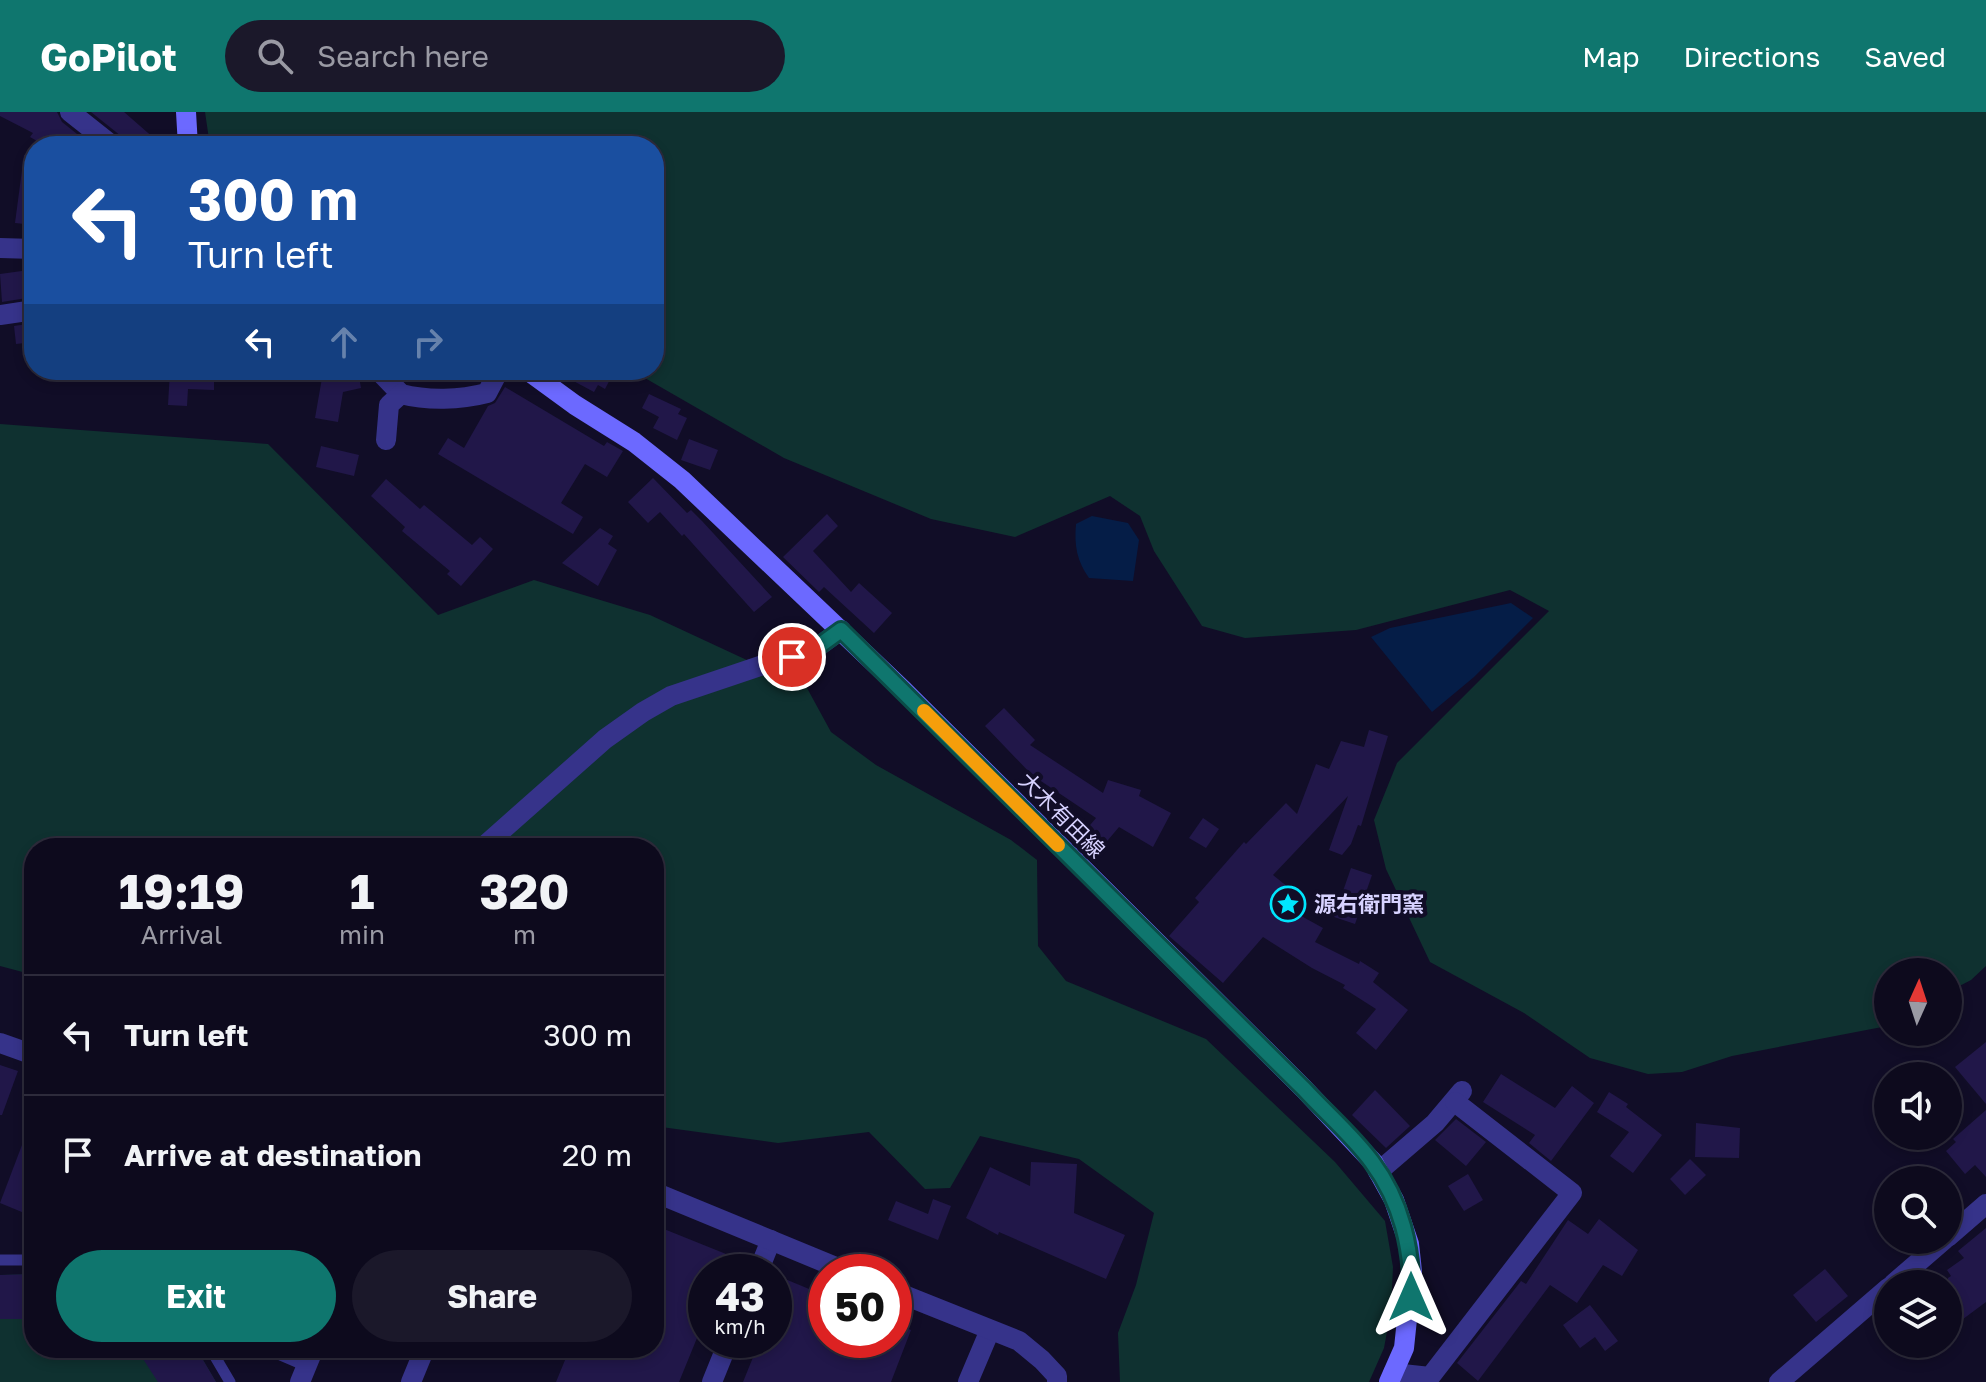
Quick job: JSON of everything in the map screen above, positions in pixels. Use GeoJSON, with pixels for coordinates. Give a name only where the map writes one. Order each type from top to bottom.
{"type":"FeatureCollection","features":[{"type":"Feature","properties":{"kind":"main road"},"geometry":{"type":"LineString","coordinates":[[186,112],[187,136]]}},
{"type":"Feature","properties":{"kind":"main road","name":"大木有田線"},"geometry":{"type":"LineString","coordinates":[[541,380],[634,442],[682,480],[841,630],[1304,1089],[1373,1162],[1394,1200],[1409,1244],[1412,1271],[1404,1348],[1391,1378]]}},
{"type":"Feature","properties":{"kind":"street"},"geometry":{"type":"LineString","coordinates":[[70,112],[100,136]]}},
{"type":"Feature","properties":{"kind":"street"},"geometry":{"type":"LineString","coordinates":[[0,248],[24,249]]}},
{"type":"Feature","properties":{"kind":"street"},"geometry":{"type":"LineString","coordinates":[[0,315],[24,311]]}},
{"type":"Feature","properties":{"kind":"street"},"geometry":{"type":"LineString","coordinates":[[388,380],[401,394],[412,397],[467,398],[487,393],[494,380]]}},
{"type":"Feature","properties":{"kind":"street"},"geometry":{"type":"LineString","coordinates":[[386,440],[389,405],[401,394]]}},
{"type":"Feature","properties":{"kind":"street"},"geometry":{"type":"LineString","coordinates":[[493,838],[605,739],[643,712],[671,696],[819,646],[841,630]]}},
{"type":"Feature","properties":{"kind":"street"},"geometry":{"type":"LineString","coordinates":[[0,1043],[24,1051]]}},
{"type":"Feature","properties":{"kind":"street"},"geometry":{"type":"LineString","coordinates":[[1378,1172],[1458,1097],[1572,1193],[1430,1377],[1391,1378]]}},
{"type":"Feature","properties":{"kind":"street"},"geometry":{"type":"LineString","coordinates":[[664,1196],[808,1255]]}},
{"type":"Feature","properties":{"kind":"street"},"geometry":{"type":"LineString","coordinates":[[1962,1224],[1986,1204]]}},
{"type":"Feature","properties":{"kind":"street"},"geometry":{"type":"LineString","coordinates":[[765,1254],[771,1240]]}},
{"type":"Feature","properties":{"kind":"street"},"geometry":{"type":"LineString","coordinates":[[1909,1270],[1928,1254]]}},
{"type":"Feature","properties":{"kind":"street"},"geometry":{"type":"LineString","coordinates":[[912,1298],[1019,1341],[1057,1376],[1057,1382]]}},
{"type":"Feature","properties":{"kind":"street"},"geometry":{"type":"LineString","coordinates":[[1779,1382],[1874,1300]]}},
{"type":"Feature","properties":{"kind":"street"},"geometry":{"type":"LineString","coordinates":[[968,1382],[990,1330]]}},
{"type":"Feature","properties":{"kind":"street"},"geometry":{"type":"LineString","coordinates":[[411,1382],[421,1358]]}},
{"type":"Feature","properties":{"kind":"street"},"geometry":{"type":"LineString","coordinates":[[712,1382],[722,1358]]}},
{"type":"Feature","properties":{"kind":"lane"},"geometry":{"type":"LineString","coordinates":[[0,1260],[24,1260]]}},
{"type":"Feature","properties":{"kind":"lane"},"geometry":{"type":"LineString","coordinates":[[216,1358],[230,1382]]}},
{"type":"Feature","properties":{"kind":"green space"},"geometry":{"type":"Polygon","coordinates":[[[205,112],[1986,112],[1986,966],[1962,985],[1962,958],[1874,958],[1874,1029],[1732,1056],[1682,1072],[1648,1074],[1590,1058],[1524,1013],[1430,962],[1386,869],[1374,820],[1397,763],[1549,611],[1510,590],[1356,630],[1245,638],[1202,626],[1154,551],[1140,516],[1110,496],[1015,537],[931,519],[784,458],[648,380],[664,380],[664,136],[209,136],[205,112]]]}},
{"type":"Feature","properties":{"kind":"green space"},"geometry":{"type":"Polygon","coordinates":[[[0,424],[268,444],[438,615],[534,580],[650,615],[807,688],[831,732],[876,765],[1011,840],[1037,860],[1038,946],[1066,981],[1206,1039],[1335,1162],[1385,1221],[1393,1267],[1391,1310],[1384,1348],[1369,1382],[1120,1382],[1118,1333],[1136,1285],[1154,1213],[1079,1159],[980,1136],[950,1188],[925,1189],[869,1132],[778,1143],[664,1127],[664,838],[24,838],[24,972],[0,966],[0,424]]]}},
{"type":"Feature","properties":{"kind":"green space"},"geometry":{"type":"Polygon","coordinates":[[[24,1274],[24,1358],[202,1358],[216,1382],[0,1382],[0,1275],[24,1274]]]}},
{"type":"Feature","properties":{"kind":"water"},"geometry":{"type":"Polygon","coordinates":[[[1092,516],[1128,523],[1139,540],[1133,581],[1089,578],[1085,572],[1077,553],[1076,524],[1092,516]]]}},
{"type":"Feature","properties":{"kind":"water"},"geometry":{"type":"Polygon","coordinates":[[[1511,603],[1533,618],[1474,677],[1432,712],[1371,637],[1390,628],[1511,603]]]}},
{"type":"Feature","properties":{"kind":"building"},"geometry":{"type":"Polygon","coordinates":[[[0,112],[57,112],[62,122],[80,136],[31,136],[33,133],[0,116],[0,112]]]}},
{"type":"Feature","properties":{"kind":"building"},"geometry":{"type":"Polygon","coordinates":[[[91,112],[124,112],[152,136],[121,136],[91,112]]]}},
{"type":"Feature","properties":{"kind":"building"},"geometry":{"type":"Polygon","coordinates":[[[24,155],[24,224],[15,223],[24,155]]]}},
{"type":"Feature","properties":{"kind":"building"},"geometry":{"type":"Polygon","coordinates":[[[24,271],[24,298],[2,302],[0,274],[24,271]]]}},
{"type":"Feature","properties":{"kind":"building"},"geometry":{"type":"Polygon","coordinates":[[[24,324],[24,343],[16,344],[14,326],[24,324]]]}},
{"type":"Feature","properties":{"kind":"building"},"geometry":{"type":"Polygon","coordinates":[[[169,380],[214,380],[214,390],[188,389],[187,406],[168,405],[169,380]]]}},
{"type":"Feature","properties":{"kind":"building"},"geometry":{"type":"Polygon","coordinates":[[[322,380],[360,380],[361,388],[343,392],[338,422],[315,418],[322,380]]]}},
{"type":"Feature","properties":{"kind":"building"},"geometry":{"type":"Polygon","coordinates":[[[572,380],[610,380],[605,389],[598,385],[594,392],[572,380]]]}},
{"type":"Feature","properties":{"kind":"building"},"geometry":{"type":"Polygon","coordinates":[[[505,387],[604,446],[607,442],[623,451],[607,477],[585,464],[561,503],[583,517],[573,534],[438,454],[448,438],[464,448],[488,406],[495,403],[505,387]]]}},
{"type":"Feature","properties":{"kind":"building"},"geometry":{"type":"Polygon","coordinates":[[[649,394],[681,409],[678,414],[687,418],[677,440],[653,428],[659,417],[642,408],[649,394]]]}},
{"type":"Feature","properties":{"kind":"building"},"geometry":{"type":"Polygon","coordinates":[[[689,439],[718,450],[710,470],[681,460],[689,439]]]}},
{"type":"Feature","properties":{"kind":"building"},"geometry":{"type":"Polygon","coordinates":[[[321,446],[359,455],[354,476],[316,467],[321,446]]]}},
{"type":"Feature","properties":{"kind":"building"},"geometry":{"type":"Polygon","coordinates":[[[653,478],[687,513],[691,510],[702,521],[772,597],[754,612],[684,534],[682,536],[660,512],[648,523],[628,502],[653,478]]]}},
{"type":"Feature","properties":{"kind":"building"},"geometry":{"type":"Polygon","coordinates":[[[386,479],[420,509],[424,505],[472,545],[480,537],[493,549],[461,586],[447,574],[450,571],[402,531],[405,527],[371,496],[386,479]]]}},
{"type":"Feature","properties":{"kind":"building"},"geometry":{"type":"Polygon","coordinates":[[[827,514],[838,526],[813,551],[851,592],[859,583],[892,613],[874,633],[824,587],[819,592],[783,557],[827,514]]]}},
{"type":"Feature","properties":{"kind":"building"},"geometry":{"type":"Polygon","coordinates":[[[600,528],[613,536],[608,544],[617,550],[598,586],[562,563],[600,528]]]}},
{"type":"Feature","properties":{"kind":"building"},"geometry":{"type":"Polygon","coordinates":[[[1004,708],[1035,740],[1030,745],[1103,793],[1108,780],[1141,790],[1139,796],[1171,813],[1153,847],[1119,827],[1092,859],[1086,854],[1075,843],[1096,818],[1032,775],[985,726],[1004,708]]]}},
{"type":"Feature","properties":{"kind":"building"},"geometry":{"type":"Polygon","coordinates":[[[1369,730],[1388,736],[1361,826],[1358,825],[1351,844],[1342,855],[1329,850],[1348,796],[1273,875],[1304,900],[1294,912],[1323,928],[1315,942],[1359,964],[1360,961],[1379,973],[1373,982],[1408,1010],[1376,1050],[1356,1033],[1376,1009],[1343,988],[1345,985],[1263,937],[1223,983],[1169,936],[1199,902],[1195,898],[1244,842],[1246,844],[1286,803],[1297,814],[1316,764],[1329,769],[1341,741],[1364,747],[1369,730]]]}},
{"type":"Feature","properties":{"kind":"building"},"geometry":{"type":"Polygon","coordinates":[[[1203,818],[1219,829],[1206,848],[1189,838],[1203,818]]]}},
{"type":"Feature","properties":{"kind":"building"},"geometry":{"type":"Polygon","coordinates":[[[1351,868],[1372,875],[1355,924],[1334,917],[1351,868]]]}},
{"type":"Feature","properties":{"kind":"building"},"geometry":{"type":"Polygon","coordinates":[[[1986,1042],[1986,1104],[1962,1075],[1961,1062],[1986,1042]]]}},
{"type":"Feature","properties":{"kind":"building"},"geometry":{"type":"Polygon","coordinates":[[[0,1065],[18,1071],[2,1115],[0,1115],[0,1065]]]}},
{"type":"Feature","properties":{"kind":"building"},"geometry":{"type":"Polygon","coordinates":[[[1501,1074],[1555,1108],[1572,1086],[1594,1103],[1551,1161],[1529,1143],[1535,1135],[1483,1102],[1501,1074]]]}},
{"type":"Feature","properties":{"kind":"building"},"geometry":{"type":"Polygon","coordinates":[[[1375,1090],[1410,1126],[1386,1148],[1352,1115],[1375,1090]]]}},
{"type":"Feature","properties":{"kind":"building"},"geometry":{"type":"Polygon","coordinates":[[[1609,1092],[1628,1104],[1626,1107],[1662,1135],[1633,1173],[1610,1156],[1629,1132],[1597,1112],[1609,1092]]]}},
{"type":"Feature","properties":{"kind":"building"},"geometry":{"type":"Polygon","coordinates":[[[1986,1110],[1986,1177],[1975,1165],[1965,1174],[1962,1166],[1958,1166],[1946,1151],[1962,1150],[1962,1131],[1986,1110]]]}},
{"type":"Feature","properties":{"kind":"building"},"geometry":{"type":"Polygon","coordinates":[[[1456,1119],[1486,1142],[1466,1166],[1435,1140],[1456,1119]]]}},
{"type":"Feature","properties":{"kind":"building"},"geometry":{"type":"Polygon","coordinates":[[[1696,1123],[1740,1128],[1739,1158],[1695,1157],[1696,1123]]]}},
{"type":"Feature","properties":{"kind":"building"},"geometry":{"type":"Polygon","coordinates":[[[24,1140],[24,1213],[0,1203],[24,1140]]]}},
{"type":"Feature","properties":{"kind":"building"},"geometry":{"type":"Polygon","coordinates":[[[1690,1159],[1706,1175],[1685,1195],[1670,1179],[1690,1159]]]}},
{"type":"Feature","properties":{"kind":"building"},"geometry":{"type":"Polygon","coordinates":[[[1031,1162],[1077,1164],[1074,1213],[1125,1235],[1106,1279],[999,1232],[998,1235],[966,1218],[990,1167],[1030,1186],[1031,1162]]]}},
{"type":"Feature","properties":{"kind":"building"},"geometry":{"type":"Polygon","coordinates":[[[1468,1174],[1483,1200],[1464,1211],[1448,1186],[1468,1174]]]}},
{"type":"Feature","properties":{"kind":"building"},"geometry":{"type":"Polygon","coordinates":[[[933,1199],[951,1206],[938,1240],[888,1220],[896,1201],[928,1214],[933,1199]]]}},
{"type":"Feature","properties":{"kind":"building"},"geometry":{"type":"Polygon","coordinates":[[[1599,1219],[1638,1250],[1622,1276],[1603,1265],[1577,1303],[1550,1285],[1478,1381],[1457,1363],[1521,1281],[1526,1284],[1568,1220],[1588,1234],[1599,1219]]]}},
{"type":"Feature","properties":{"kind":"building"},"geometry":{"type":"Polygon","coordinates":[[[1986,1228],[1986,1302],[1962,1320],[1962,1270],[1947,1270],[1964,1258],[1961,1254],[1962,1248],[1986,1228]]]}},
{"type":"Feature","properties":{"kind":"building"},"geometry":{"type":"Polygon","coordinates":[[[664,1229],[726,1254],[688,1254],[689,1358],[679,1382],[556,1382],[566,1358],[664,1358],[664,1229]]]}},
{"type":"Feature","properties":{"kind":"building"},"geometry":{"type":"Polygon","coordinates":[[[1825,1269],[1848,1296],[1816,1322],[1793,1295],[1825,1269]]]}},
{"type":"Feature","properties":{"kind":"building"},"geometry":{"type":"Polygon","coordinates":[[[24,1274],[24,1319],[0,1319],[0,1275],[24,1274]]]}},
{"type":"Feature","properties":{"kind":"building"},"geometry":{"type":"Polygon","coordinates":[[[792,1282],[808,1289],[808,1358],[900,1358],[891,1382],[743,1382],[753,1358],[792,1358],[792,1282]]]}},
{"type":"Feature","properties":{"kind":"building"},"geometry":{"type":"Polygon","coordinates":[[[1590,1305],[1618,1341],[1605,1351],[1595,1337],[1580,1348],[1563,1325],[1590,1305]]]}},
{"type":"Feature","properties":{"kind":"building"},"geometry":{"type":"Polygon","coordinates":[[[142,1358],[202,1358],[216,1382],[158,1382],[142,1358]]]}},
{"type":"Feature","properties":{"kind":"slow traffic"},"geometry":{"type":"LineString","coordinates":[[924,711],[1058,845]]}},
{"type":"Feature","properties":{"kind":"place","name":"源右衛門窯"},"geometry":{"type":"Point","coordinates":[1288,904]}},
{"type":"Feature","properties":{"kind":"route"},"geometry":{"type":"LineString","coordinates":[[792,657],[819,646],[841,630],[1304,1089],[1373,1162],[1394,1200],[1409,1244],[1411,1297]]}}]}
